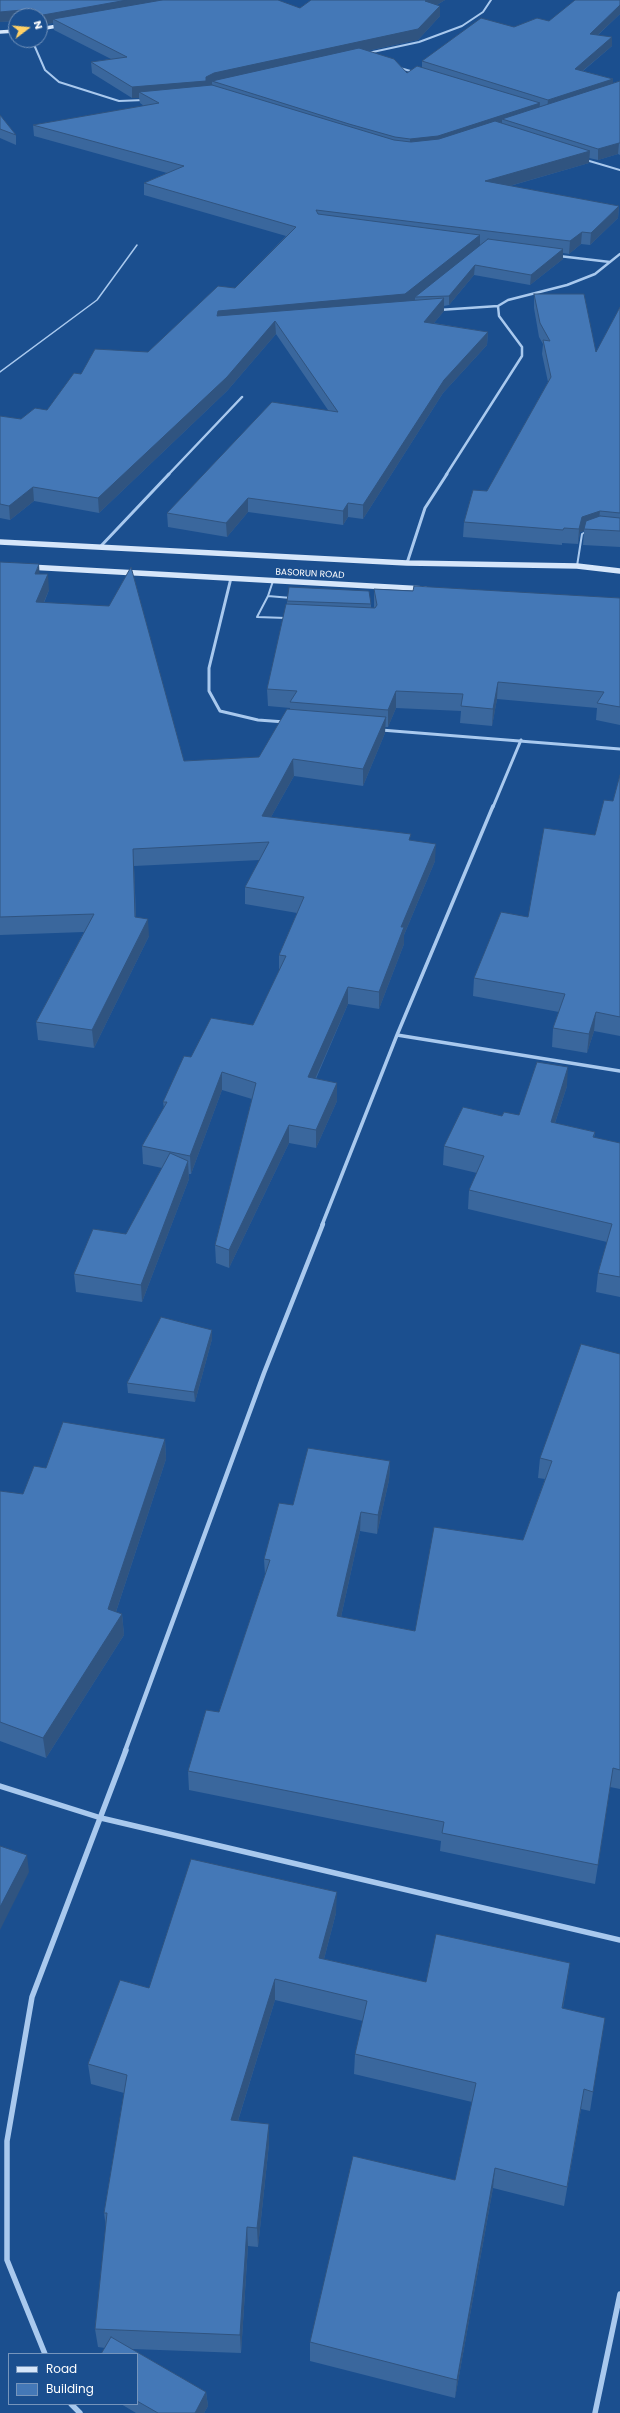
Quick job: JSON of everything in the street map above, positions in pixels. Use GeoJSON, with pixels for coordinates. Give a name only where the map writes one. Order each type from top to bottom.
{"type":"FeatureCollection","features":[{"type":"Feature","properties":{"kind":"main road"},"geometry":{"type":"LineString","coordinates":[[48,28],[71,24]]}},
{"type":"Feature","properties":{"kind":"main road","name":"BASORUN ROAD"},"geometry":{"type":"LineString","coordinates":[[0,542],[407,563],[577,566],[620,571]]}},
{"type":"Feature","properties":{"kind":"main road","name":"BASORUN ROAD"},"geometry":{"type":"LineString","coordinates":[[23,567],[428,589]]}},
{"type":"Feature","properties":{"kind":"street"},"geometry":{"type":"LineString","coordinates":[[367,53],[419,42],[462,26],[483,12],[491,0]]}},
{"type":"Feature","properties":{"kind":"street"},"geometry":{"type":"LineString","coordinates":[[35,48],[45,70],[59,82],[119,101],[145,100]]}},
{"type":"Feature","properties":{"kind":"street"},"geometry":{"type":"LineString","coordinates":[[397,67],[420,74]]}},
{"type":"Feature","properties":{"kind":"street"},"geometry":{"type":"LineString","coordinates":[[582,159],[620,170]]}},
{"type":"Feature","properties":{"kind":"street"},"geometry":{"type":"LineString","coordinates":[[436,310],[498,306],[508,300],[567,285],[595,274],[620,254]]}},
{"type":"Feature","properties":{"kind":"street"},"geometry":{"type":"LineString","coordinates":[[556,255],[610,262]]}},
{"type":"Feature","properties":{"kind":"street"},"geometry":{"type":"LineString","coordinates":[[407,563],[424,508],[522,356],[522,347],[499,316],[498,306]]}},
{"type":"Feature","properties":{"kind":"street"},"geometry":{"type":"LineString","coordinates":[[100,547],[242,397]]}},
{"type":"Feature","properties":{"kind":"street"},"geometry":{"type":"LineString","coordinates":[[231,578],[209,668],[210,691],[220,711],[258,720],[290,722]]}},
{"type":"Feature","properties":{"kind":"street"},"geometry":{"type":"LineString","coordinates":[[378,729],[620,749]]}},
{"type":"Feature","properties":{"kind":"street"},"geometry":{"type":"LineString","coordinates":[[45,2353],[7,2260],[7,2141],[32,1997],[101,1818],[264,1373],[397,1035],[521,740]]}},
{"type":"Feature","properties":{"kind":"street"},"geometry":{"type":"LineString","coordinates":[[397,1035],[620,1071]]}},
{"type":"Feature","properties":{"kind":"street"},"geometry":{"type":"LineString","coordinates":[[0,1786],[101,1818],[620,1940]]}},
{"type":"Feature","properties":{"kind":"street"},"geometry":{"type":"LineString","coordinates":[[595,2413],[620,2294]]}},
{"type":"Feature","properties":{"kind":"street"},"geometry":{"type":"LineString","coordinates":[[72,2405],[80,2413]]}},
{"type":"Feature","properties":{"kind":"lane"},"geometry":{"type":"LineString","coordinates":[[0,372],[97,300],[137,245]]}},
{"type":"Feature","properties":{"kind":"lane"},"geometry":{"type":"LineString","coordinates":[[577,566],[582,534],[593,530]]}},
{"type":"Feature","properties":{"kind":"lane"},"geometry":{"type":"LineString","coordinates":[[273,581],[268,596],[257,617],[288,618]]}},
{"type":"Feature","properties":{"kind":"lane"},"geometry":{"type":"LineString","coordinates":[[365,585],[367,592]]}},
{"type":"Feature","properties":{"kind":"lane"},"geometry":{"type":"LineString","coordinates":[[268,596],[292,598]]}},
{"type":"Feature","properties":{"kind":"building"},"geometry":{"type":"Polygon","coordinates":[[[0,0],[127,0],[48,14],[48,8],[8,8],[8,11],[0,12],[0,0]]]}},
{"type":"Feature","properties":{"kind":"building"},"geometry":{"type":"Polygon","coordinates":[[[162,0],[278,0],[300,8],[311,0],[427,0],[425,1],[440,6],[418,29],[214,73],[206,77],[206,81],[132,87],[91,62],[127,57],[53,19],[162,0]]]}},
{"type":"Feature","properties":{"kind":"building"},"geometry":{"type":"Polygon","coordinates":[[[575,0],[620,0],[620,5],[590,34],[612,37],[575,69],[613,79],[548,100],[422,61],[481,18],[514,27],[537,18],[549,21],[575,0]]]}},
{"type":"Feature","properties":{"kind":"building"},"geometry":{"type":"Polygon","coordinates":[[[359,48],[394,59],[407,73],[417,66],[540,103],[438,136],[410,139],[395,137],[349,124],[212,81],[359,48]]]}},
{"type":"Feature","properties":{"kind":"building"},"geometry":{"type":"Polygon","coordinates":[[[620,81],[620,143],[598,149],[502,119],[620,81]]]}},
{"type":"Feature","properties":{"kind":"building"},"geometry":{"type":"Polygon","coordinates":[[[212,85],[394,140],[411,142],[439,139],[495,121],[590,151],[485,181],[619,206],[591,233],[582,232],[570,241],[316,210],[318,214],[480,235],[405,294],[218,311],[217,316],[444,298],[424,322],[488,332],[444,380],[363,505],[348,503],[343,511],[248,498],[226,523],[167,513],[272,402],[338,412],[275,321],[227,377],[98,498],[33,487],[9,506],[0,504],[0,416],[21,419],[35,408],[47,410],[74,373],[81,374],[95,349],[148,352],[218,286],[235,288],[296,227],[144,183],[184,166],[33,125],[159,103],[139,92],[212,85]]]}},
{"type":"Feature","properties":{"kind":"building"},"geometry":{"type":"Polygon","coordinates":[[[0,115],[16,135],[0,129],[0,115]]]}},
{"type":"Feature","properties":{"kind":"building"},"geometry":{"type":"Polygon","coordinates":[[[488,239],[563,249],[531,275],[475,265],[449,296],[415,297],[488,239]]]}},
{"type":"Feature","properties":{"kind":"building"},"geometry":{"type":"Polygon","coordinates":[[[534,294],[584,294],[596,352],[620,307],[620,513],[600,511],[582,517],[579,529],[564,528],[563,530],[464,522],[473,490],[487,491],[551,377],[543,340],[550,341],[540,323],[534,294]]]}},
{"type":"Feature","properties":{"kind":"building"},"geometry":{"type":"Polygon","coordinates":[[[600,516],[620,518],[620,531],[584,529],[586,521],[600,516]]]}},
{"type":"Feature","properties":{"kind":"building"},"geometry":{"type":"Polygon","coordinates":[[[0,562],[39,564],[35,574],[48,574],[36,602],[109,606],[131,567],[184,761],[259,757],[287,709],[386,717],[363,769],[293,759],[262,816],[411,834],[409,840],[436,844],[401,927],[404,927],[379,992],[348,987],[308,1077],[337,1083],[316,1130],[289,1125],[229,1250],[215,1245],[256,1083],[222,1072],[190,1156],[142,1146],[167,1102],[163,1102],[184,1056],[191,1057],[211,1018],[253,1025],[286,956],[279,955],[304,897],[245,887],[269,842],[133,849],[135,917],[148,919],[92,1030],[36,1022],[94,914],[0,917],[0,562]]]}},
{"type":"Feature","properties":{"kind":"building"},"geometry":{"type":"Polygon","coordinates":[[[414,586],[620,598],[620,707],[597,703],[604,692],[498,682],[493,709],[461,706],[463,694],[396,691],[388,710],[290,702],[297,691],[267,689],[286,604],[375,608],[377,605],[374,589],[413,591],[414,586]]]}},
{"type":"Feature","properties":{"kind":"building"},"geometry":{"type":"Polygon","coordinates":[[[289,587],[369,591],[371,604],[287,601],[289,587]]]}},
{"type":"Feature","properties":{"kind":"building"},"geometry":{"type":"Polygon","coordinates":[[[620,775],[620,1017],[596,1012],[589,1034],[553,1028],[565,994],[474,978],[501,912],[528,917],[544,828],[595,835],[604,800],[613,801],[620,775]]]}},
{"type":"Feature","properties":{"kind":"building"},"geometry":{"type":"Polygon","coordinates":[[[537,1062],[568,1067],[551,1122],[595,1132],[593,1137],[620,1143],[620,1277],[598,1273],[612,1224],[469,1190],[484,1156],[444,1146],[463,1107],[502,1116],[504,1112],[519,1115],[537,1062]]]}},
{"type":"Feature","properties":{"kind":"building"},"geometry":{"type":"Polygon","coordinates":[[[170,1153],[188,1161],[141,1285],[74,1274],[93,1229],[126,1234],[170,1153]]]}},
{"type":"Feature","properties":{"kind":"building"},"geometry":{"type":"Polygon","coordinates":[[[161,1317],[212,1330],[194,1392],[127,1383],[161,1317]]]}},
{"type":"Feature","properties":{"kind":"building"},"geometry":{"type":"Polygon","coordinates":[[[581,1344],[620,1354],[620,1770],[613,1768],[598,1865],[442,1833],[444,1822],[188,1771],[206,1710],[219,1712],[270,1560],[264,1559],[279,1503],[293,1505],[308,1448],[390,1461],[378,1515],[361,1512],[337,1616],[415,1631],[434,1527],[523,1540],[552,1461],[540,1458],[581,1344]]]}},
{"type":"Feature","properties":{"kind":"building"},"geometry":{"type":"Polygon","coordinates":[[[63,1422],[165,1439],[108,1609],[122,1614],[43,1738],[0,1722],[0,1491],[23,1494],[34,1466],[46,1468],[63,1422]]]}},
{"type":"Feature","properties":{"kind":"building"},"geometry":{"type":"Polygon","coordinates":[[[0,1846],[27,1855],[0,1907],[0,1846]]]}},
{"type":"Feature","properties":{"kind":"building"},"geometry":{"type":"Polygon","coordinates":[[[191,1859],[337,1892],[319,1958],[426,1982],[436,1934],[570,1963],[562,2008],[605,2018],[593,2092],[584,2089],[567,2187],[495,2168],[457,2380],[310,2342],[353,2156],[455,2180],[476,2083],[355,2054],[367,2001],[275,1979],[231,2120],[269,2124],[257,2228],[247,2227],[240,2335],[95,2329],[107,2213],[104,2213],[127,2075],[88,2064],[120,1980],[149,1988],[191,1859]]]}},
{"type":"Feature","properties":{"kind":"building"},"geometry":{"type":"Polygon","coordinates":[[[111,2337],[206,2392],[195,2413],[158,2413],[138,2402],[138,2353],[102,2353],[111,2337]]]}}]}
